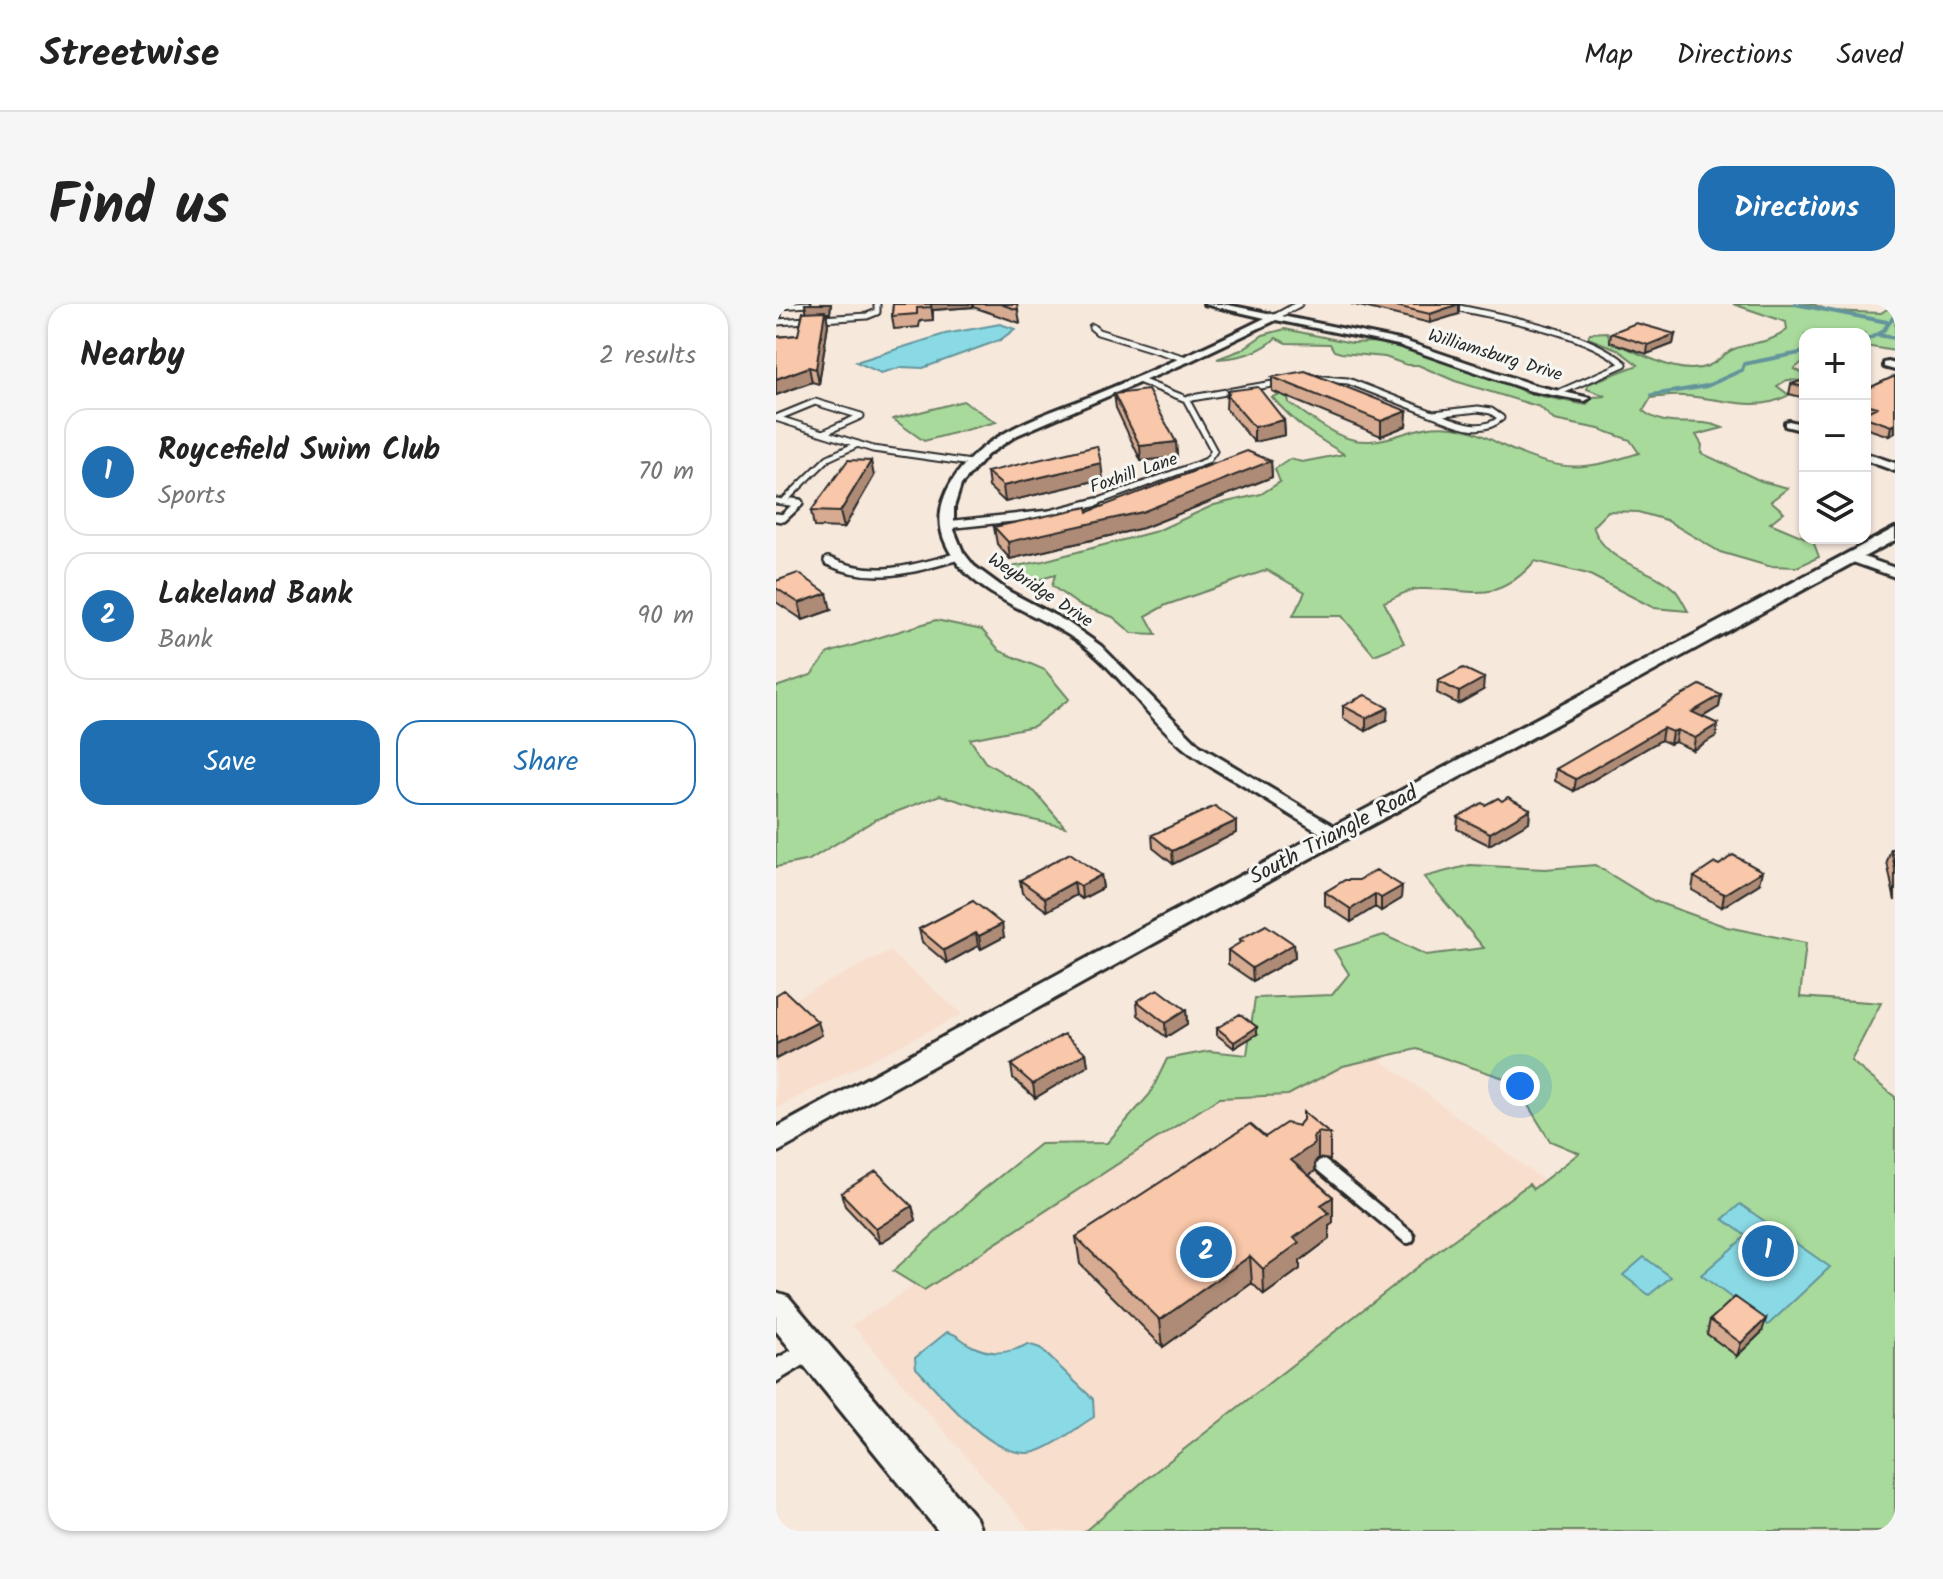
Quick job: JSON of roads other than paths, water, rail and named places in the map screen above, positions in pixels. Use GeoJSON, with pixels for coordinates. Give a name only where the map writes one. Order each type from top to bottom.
{"type":"FeatureCollection","features":[{"type":"Feature","properties":{"kind":"street","name":"Williamsburg Drive"},"geometry":{"type":"LineString","coordinates":[[1209,304],[1400,343],[1505,379],[1585,398]]}},
{"type":"Feature","properties":{"kind":"street"},"geometry":{"type":"LineString","coordinates":[[946,525],[948,499],[971,463],[1012,434],[1275,317]]}},
{"type":"Feature","properties":{"kind":"street"},"geometry":{"type":"LineString","coordinates":[[1789,424],[1799,426]]}},
{"type":"Feature","properties":{"kind":"street"},"geometry":{"type":"LineString","coordinates":[[1871,458],[1895,467]]}},
{"type":"Feature","properties":{"kind":"street","name":"Weybridge Drive"},"geometry":{"type":"LineString","coordinates":[[946,525],[959,556],[997,588],[1096,649],[1194,749],[1336,835]]}},
{"type":"Feature","properties":{"kind":"street","name":"South Triangle Road"},"geometry":{"type":"LineString","coordinates":[[776,1142],[1895,533]]}},
{"type":"Feature","properties":{"kind":"street"},"geometry":{"type":"LineString","coordinates":[[1852,557],[1895,573]]}},
{"type":"Feature","properties":{"kind":"street"},"geometry":{"type":"LineString","coordinates":[[776,1306],[962,1531]]}},
{"type":"Feature","properties":{"kind":"street"},"geometry":{"type":"LineString","coordinates":[[776,1372],[811,1349]]}},
{"type":"Feature","properties":{"kind":"lane"},"geometry":{"type":"LineString","coordinates":[[808,304],[780,305],[777,322],[867,316],[877,312],[877,304]]}},
{"type":"Feature","properties":{"kind":"lane"},"geometry":{"type":"LineString","coordinates":[[1275,317],[1299,304]]}},
{"type":"Feature","properties":{"kind":"lane"},"geometry":{"type":"LineString","coordinates":[[1440,304],[1499,316],[1608,351],[1624,364],[1558,393]]}},
{"type":"Feature","properties":{"kind":"lane"},"geometry":{"type":"LineString","coordinates":[[1092,327],[1098,332],[1186,359]]}},
{"type":"Feature","properties":{"kind":"lane"},"geometry":{"type":"LineString","coordinates":[[1301,379],[1340,379],[1433,414],[1475,427],[1493,425],[1501,418],[1491,411],[1478,409],[1433,414]]}},
{"type":"Feature","properties":{"kind":"lane"},"geometry":{"type":"LineString","coordinates":[[1138,380],[1186,399],[1286,381]]}},
{"type":"Feature","properties":{"kind":"lane","name":"Foxhill Lane"},"geometry":{"type":"LineString","coordinates":[[946,525],[1050,514],[1093,504],[1197,467],[1207,461],[1214,451],[1186,399]]}},
{"type":"Feature","properties":{"kind":"lane"},"geometry":{"type":"LineString","coordinates":[[776,418],[815,402],[861,416],[823,433]]}},
{"type":"Feature","properties":{"kind":"lane"},"geometry":{"type":"LineString","coordinates":[[776,418],[900,455],[971,463]]}},
{"type":"Feature","properties":{"kind":"lane"},"geometry":{"type":"LineString","coordinates":[[780,501],[828,458],[858,444]]}},
{"type":"Feature","properties":{"kind":"lane"},"geometry":{"type":"LineString","coordinates":[[776,517],[783,518],[799,503],[780,501]]}},
{"type":"Feature","properties":{"kind":"lane"},"geometry":{"type":"LineString","coordinates":[[828,561],[847,573],[875,573],[904,571],[959,556]]}},
{"type":"Feature","properties":{"kind":"lane"},"geometry":{"type":"LineString","coordinates":[[1322,1166],[1408,1237]]}},
{"type":"Feature","properties":{"kind":"water"},"geometry":{"type":"Polygon","coordinates":[[[1000,324],[1015,329],[1000,340],[923,368],[902,367],[881,373],[856,362],[945,334],[1000,324]]]}},
{"type":"Feature","properties":{"kind":"water"},"geometry":{"type":"Polygon","coordinates":[[[1740,1204],[1830,1267],[1768,1325],[1701,1275],[1746,1236],[1723,1219],[1740,1204]]]}},
{"type":"Feature","properties":{"kind":"water"},"geometry":{"type":"Polygon","coordinates":[[[1644,1257],[1671,1277],[1649,1295],[1623,1275],[1644,1257]]]}},
{"type":"Feature","properties":{"kind":"water"},"geometry":{"type":"Polygon","coordinates":[[[947,1332],[978,1349],[992,1352],[1006,1352],[1028,1344],[1040,1348],[1093,1399],[1094,1417],[1035,1452],[1002,1447],[970,1424],[916,1368],[915,1358],[947,1332]]]}},
{"type":"Feature","properties":{"kind":"waterway"},"geometry":{"type":"LineString","coordinates":[[1795,304],[1887,322]]}},
{"type":"Feature","properties":{"kind":"waterway"},"geometry":{"type":"LineString","coordinates":[[1871,338],[1883,331],[1895,315]]}},
{"type":"Feature","properties":{"kind":"waterway"},"geometry":{"type":"LineString","coordinates":[[1878,335],[1895,338]]}},
{"type":"Feature","properties":{"kind":"waterway"},"geometry":{"type":"LineString","coordinates":[[1652,395],[1707,386],[1742,370],[1744,364],[1799,353]]}},
{"type":"Feature","properties":{"kind":"place","name":"Roycefield Swim Club"},"geometry":{"type":"Point","coordinates":[1768,1251]}},
{"type":"Feature","properties":{"kind":"place","name":"Lakeland Bank"},"geometry":{"type":"Point","coordinates":[1206,1252]}}]}
